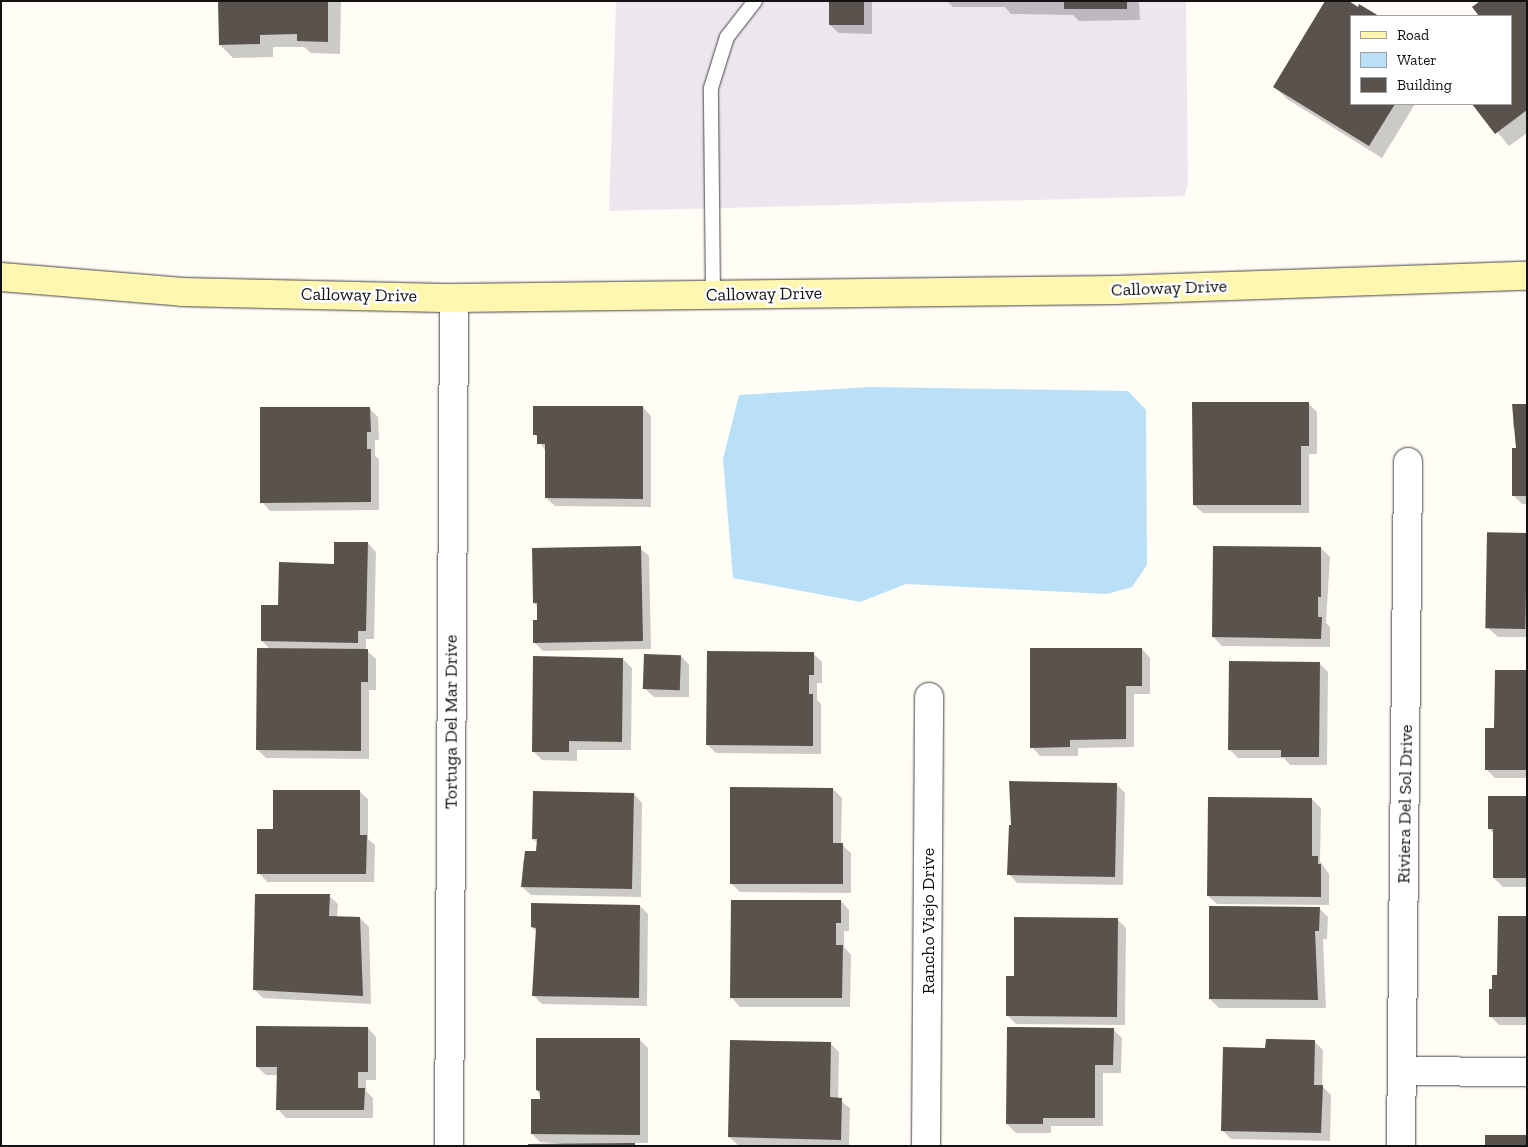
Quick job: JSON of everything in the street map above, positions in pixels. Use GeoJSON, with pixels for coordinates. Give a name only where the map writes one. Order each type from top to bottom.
{"type":"FeatureCollection","features":[{"type":"Feature","properties":{"kind":"main road","name":"Calloway Drive"},"geometry":{"type":"LineString","coordinates":[[1,277],[182,292],[454,298],[1116,290],[1527,276]]}},
{"type":"Feature","properties":{"kind":"street","name":"Tortuga Del Mar Drive"},"geometry":{"type":"LineString","coordinates":[[449,1146],[454,298]]}},
{"type":"Feature","properties":{"kind":"street","name":"Riviera Del Sol Drive"},"geometry":{"type":"LineString","coordinates":[[1401,1146],[1408,462]]}},
{"type":"Feature","properties":{"kind":"street","name":"Rancho Viejo Drive"},"geometry":{"type":"LineString","coordinates":[[926,1146],[929,697]]}},
{"type":"Feature","properties":{"kind":"street"},"geometry":{"type":"LineString","coordinates":[[1402,1071],[1527,1072]]}},
{"type":"Feature","properties":{"kind":"lane"},"geometry":{"type":"LineString","coordinates":[[713,294],[711,88],[727,37],[755,1]]}},
{"type":"Feature","properties":{"kind":"shaded area"},"geometry":{"type":"Polygon","coordinates":[[[616,1],[1186,1],[1188,183],[1185,196],[609,211],[616,1]]]}},
{"type":"Feature","properties":{"kind":"water"},"geometry":{"type":"Polygon","coordinates":[[[870,387],[1128,391],[1146,410],[1147,565],[1132,587],[1107,594],[906,584],[860,602],[733,578],[723,459],[739,395],[870,387]]]}},
{"type":"Feature","properties":{"kind":"building"},"geometry":{"type":"Polygon","coordinates":[[[218,1],[328,1],[328,42],[297,41],[297,34],[260,35],[260,44],[219,45],[218,1]]]}},
{"type":"Feature","properties":{"kind":"building"},"geometry":{"type":"Polygon","coordinates":[[[829,1],[864,1],[864,25],[829,25],[829,1]]]}},
{"type":"Feature","properties":{"kind":"building"},"geometry":{"type":"Polygon","coordinates":[[[1064,1],[1127,1],[1127,9],[1064,9],[1064,1]]]}},
{"type":"Feature","properties":{"kind":"building"},"geometry":{"type":"Polygon","coordinates":[[[1325,1],[1349,1],[1358,7],[1359,4],[1377,15],[1350,15],[1350,105],[1394,105],[1369,146],[1273,87],[1325,1]]]}},
{"type":"Feature","properties":{"kind":"building"},"geometry":{"type":"Polygon","coordinates":[[[1480,1],[1527,1],[1527,110],[1495,134],[1473,105],[1513,105],[1513,15],[1478,15],[1472,7],[1480,1]]]}},
{"type":"Feature","properties":{"kind":"building"},"geometry":{"type":"Polygon","coordinates":[[[1192,402],[1309,402],[1309,446],[1301,446],[1301,505],[1193,505],[1192,402]]]}},
{"type":"Feature","properties":{"kind":"building"},"geometry":{"type":"Polygon","coordinates":[[[1512,404],[1527,404],[1527,496],[1512,496],[1512,448],[1516,448],[1512,404]]]}},
{"type":"Feature","properties":{"kind":"building"},"geometry":{"type":"Polygon","coordinates":[[[533,406],[643,406],[643,499],[545,498],[545,444],[537,444],[537,435],[533,435],[533,406]]]}},
{"type":"Feature","properties":{"kind":"building"},"geometry":{"type":"Polygon","coordinates":[[[260,407],[370,407],[371,432],[367,432],[367,449],[371,449],[371,502],[260,503],[260,407]]]}},
{"type":"Feature","properties":{"kind":"building"},"geometry":{"type":"Polygon","coordinates":[[[1487,532],[1527,533],[1525,629],[1485,628],[1487,532]]]}},
{"type":"Feature","properties":{"kind":"building"},"geometry":{"type":"Polygon","coordinates":[[[334,542],[368,542],[366,631],[358,631],[358,643],[261,641],[261,605],[278,605],[279,562],[334,564],[334,542]]]}},
{"type":"Feature","properties":{"kind":"building"},"geometry":{"type":"Polygon","coordinates":[[[641,546],[643,641],[533,643],[533,620],[537,620],[537,603],[533,603],[532,548],[641,546]]]}},
{"type":"Feature","properties":{"kind":"building"},"geometry":{"type":"Polygon","coordinates":[[[1213,546],[1321,547],[1321,597],[1318,597],[1318,617],[1322,617],[1321,639],[1212,637],[1213,546]]]}},
{"type":"Feature","properties":{"kind":"building"},"geometry":{"type":"Polygon","coordinates":[[[257,648],[368,649],[368,682],[361,682],[361,751],[256,750],[257,648]]]}},
{"type":"Feature","properties":{"kind":"building"},"geometry":{"type":"Polygon","coordinates":[[[1030,648],[1142,648],[1142,686],[1126,686],[1126,739],[1070,740],[1070,747],[1030,748],[1030,648]]]}},
{"type":"Feature","properties":{"kind":"building"},"geometry":{"type":"Polygon","coordinates":[[[707,651],[814,652],[814,675],[809,675],[809,694],[813,694],[813,746],[706,745],[707,651]]]}},
{"type":"Feature","properties":{"kind":"building"},"geometry":{"type":"Polygon","coordinates":[[[644,654],[681,655],[680,690],[643,689],[644,654]]]}},
{"type":"Feature","properties":{"kind":"building"},"geometry":{"type":"Polygon","coordinates":[[[533,656],[623,658],[622,742],[569,741],[569,752],[532,752],[533,656]]]}},
{"type":"Feature","properties":{"kind":"building"},"geometry":{"type":"Polygon","coordinates":[[[1229,661],[1320,662],[1319,757],[1281,757],[1281,750],[1228,750],[1229,661]]]}},
{"type":"Feature","properties":{"kind":"building"},"geometry":{"type":"Polygon","coordinates":[[[1495,670],[1527,670],[1527,770],[1485,770],[1485,728],[1494,728],[1495,670]]]}},
{"type":"Feature","properties":{"kind":"building"},"geometry":{"type":"Polygon","coordinates":[[[1009,781],[1117,783],[1115,877],[1007,875],[1009,825],[1011,825],[1009,781]]]}},
{"type":"Feature","properties":{"kind":"building"},"geometry":{"type":"Polygon","coordinates":[[[730,787],[833,788],[833,843],[843,843],[843,884],[730,884],[730,787]]]}},
{"type":"Feature","properties":{"kind":"building"},"geometry":{"type":"Polygon","coordinates":[[[273,790],[360,790],[360,835],[367,835],[366,874],[257,874],[257,829],[273,829],[273,790]]]}},
{"type":"Feature","properties":{"kind":"building"},"geometry":{"type":"Polygon","coordinates":[[[533,791],[634,793],[632,889],[521,887],[525,851],[536,851],[537,839],[532,839],[533,791]]]}},
{"type":"Feature","properties":{"kind":"building"},"geometry":{"type":"Polygon","coordinates":[[[1488,796],[1527,796],[1527,878],[1493,878],[1493,829],[1488,829],[1488,796]]]}},
{"type":"Feature","properties":{"kind":"building"},"geometry":{"type":"Polygon","coordinates":[[[1208,797],[1312,798],[1312,856],[1318,856],[1318,864],[1321,864],[1321,897],[1207,896],[1208,797]]]}},
{"type":"Feature","properties":{"kind":"building"},"geometry":{"type":"Polygon","coordinates":[[[255,894],[330,894],[329,916],[360,917],[363,996],[253,990],[255,894]]]}},
{"type":"Feature","properties":{"kind":"building"},"geometry":{"type":"Polygon","coordinates":[[[731,900],[841,900],[841,923],[836,923],[836,945],[843,945],[842,998],[730,998],[731,900]]]}},
{"type":"Feature","properties":{"kind":"building"},"geometry":{"type":"Polygon","coordinates":[[[531,903],[640,905],[639,998],[532,996],[536,928],[531,927],[531,903]]]}},
{"type":"Feature","properties":{"kind":"building"},"geometry":{"type":"Polygon","coordinates":[[[1209,906],[1320,907],[1319,931],[1315,931],[1318,1000],[1209,999],[1209,906]]]}},
{"type":"Feature","properties":{"kind":"building"},"geometry":{"type":"Polygon","coordinates":[[[1498,916],[1527,916],[1527,1017],[1489,1017],[1489,989],[1492,989],[1492,975],[1497,975],[1498,916]]]}},
{"type":"Feature","properties":{"kind":"building"},"geometry":{"type":"Polygon","coordinates":[[[1014,917],[1118,918],[1117,1017],[1006,1016],[1006,976],[1014,976],[1014,917]]]}},
{"type":"Feature","properties":{"kind":"building"},"geometry":{"type":"Polygon","coordinates":[[[256,1026],[368,1027],[368,1072],[358,1072],[358,1088],[365,1088],[364,1110],[276,1110],[277,1067],[256,1067],[256,1026]]]}},
{"type":"Feature","properties":{"kind":"building"},"geometry":{"type":"Polygon","coordinates":[[[1007,1027],[1114,1028],[1113,1065],[1095,1065],[1095,1118],[1043,1118],[1043,1124],[1006,1124],[1007,1027]]]}},
{"type":"Feature","properties":{"kind":"building"},"geometry":{"type":"Polygon","coordinates":[[[536,1038],[640,1038],[640,1135],[531,1134],[531,1099],[540,1099],[540,1091],[536,1090],[536,1038]]]}},
{"type":"Feature","properties":{"kind":"building"},"geometry":{"type":"Polygon","coordinates":[[[1266,1039],[1315,1040],[1314,1085],[1323,1085],[1321,1133],[1221,1131],[1223,1047],[1265,1048],[1266,1039]]]}},
{"type":"Feature","properties":{"kind":"building"},"geometry":{"type":"Polygon","coordinates":[[[730,1040],[831,1042],[830,1097],[842,1098],[841,1140],[728,1137],[730,1040]]]}},
{"type":"Feature","properties":{"kind":"building"},"geometry":{"type":"Polygon","coordinates":[[[1485,1135],[1527,1135],[1527,1146],[1485,1146],[1485,1135]]]}},
{"type":"Feature","properties":{"kind":"building"},"geometry":{"type":"Polygon","coordinates":[[[635,1143],[635,1146],[528,1146],[528,1144],[635,1143]]]}}]}
